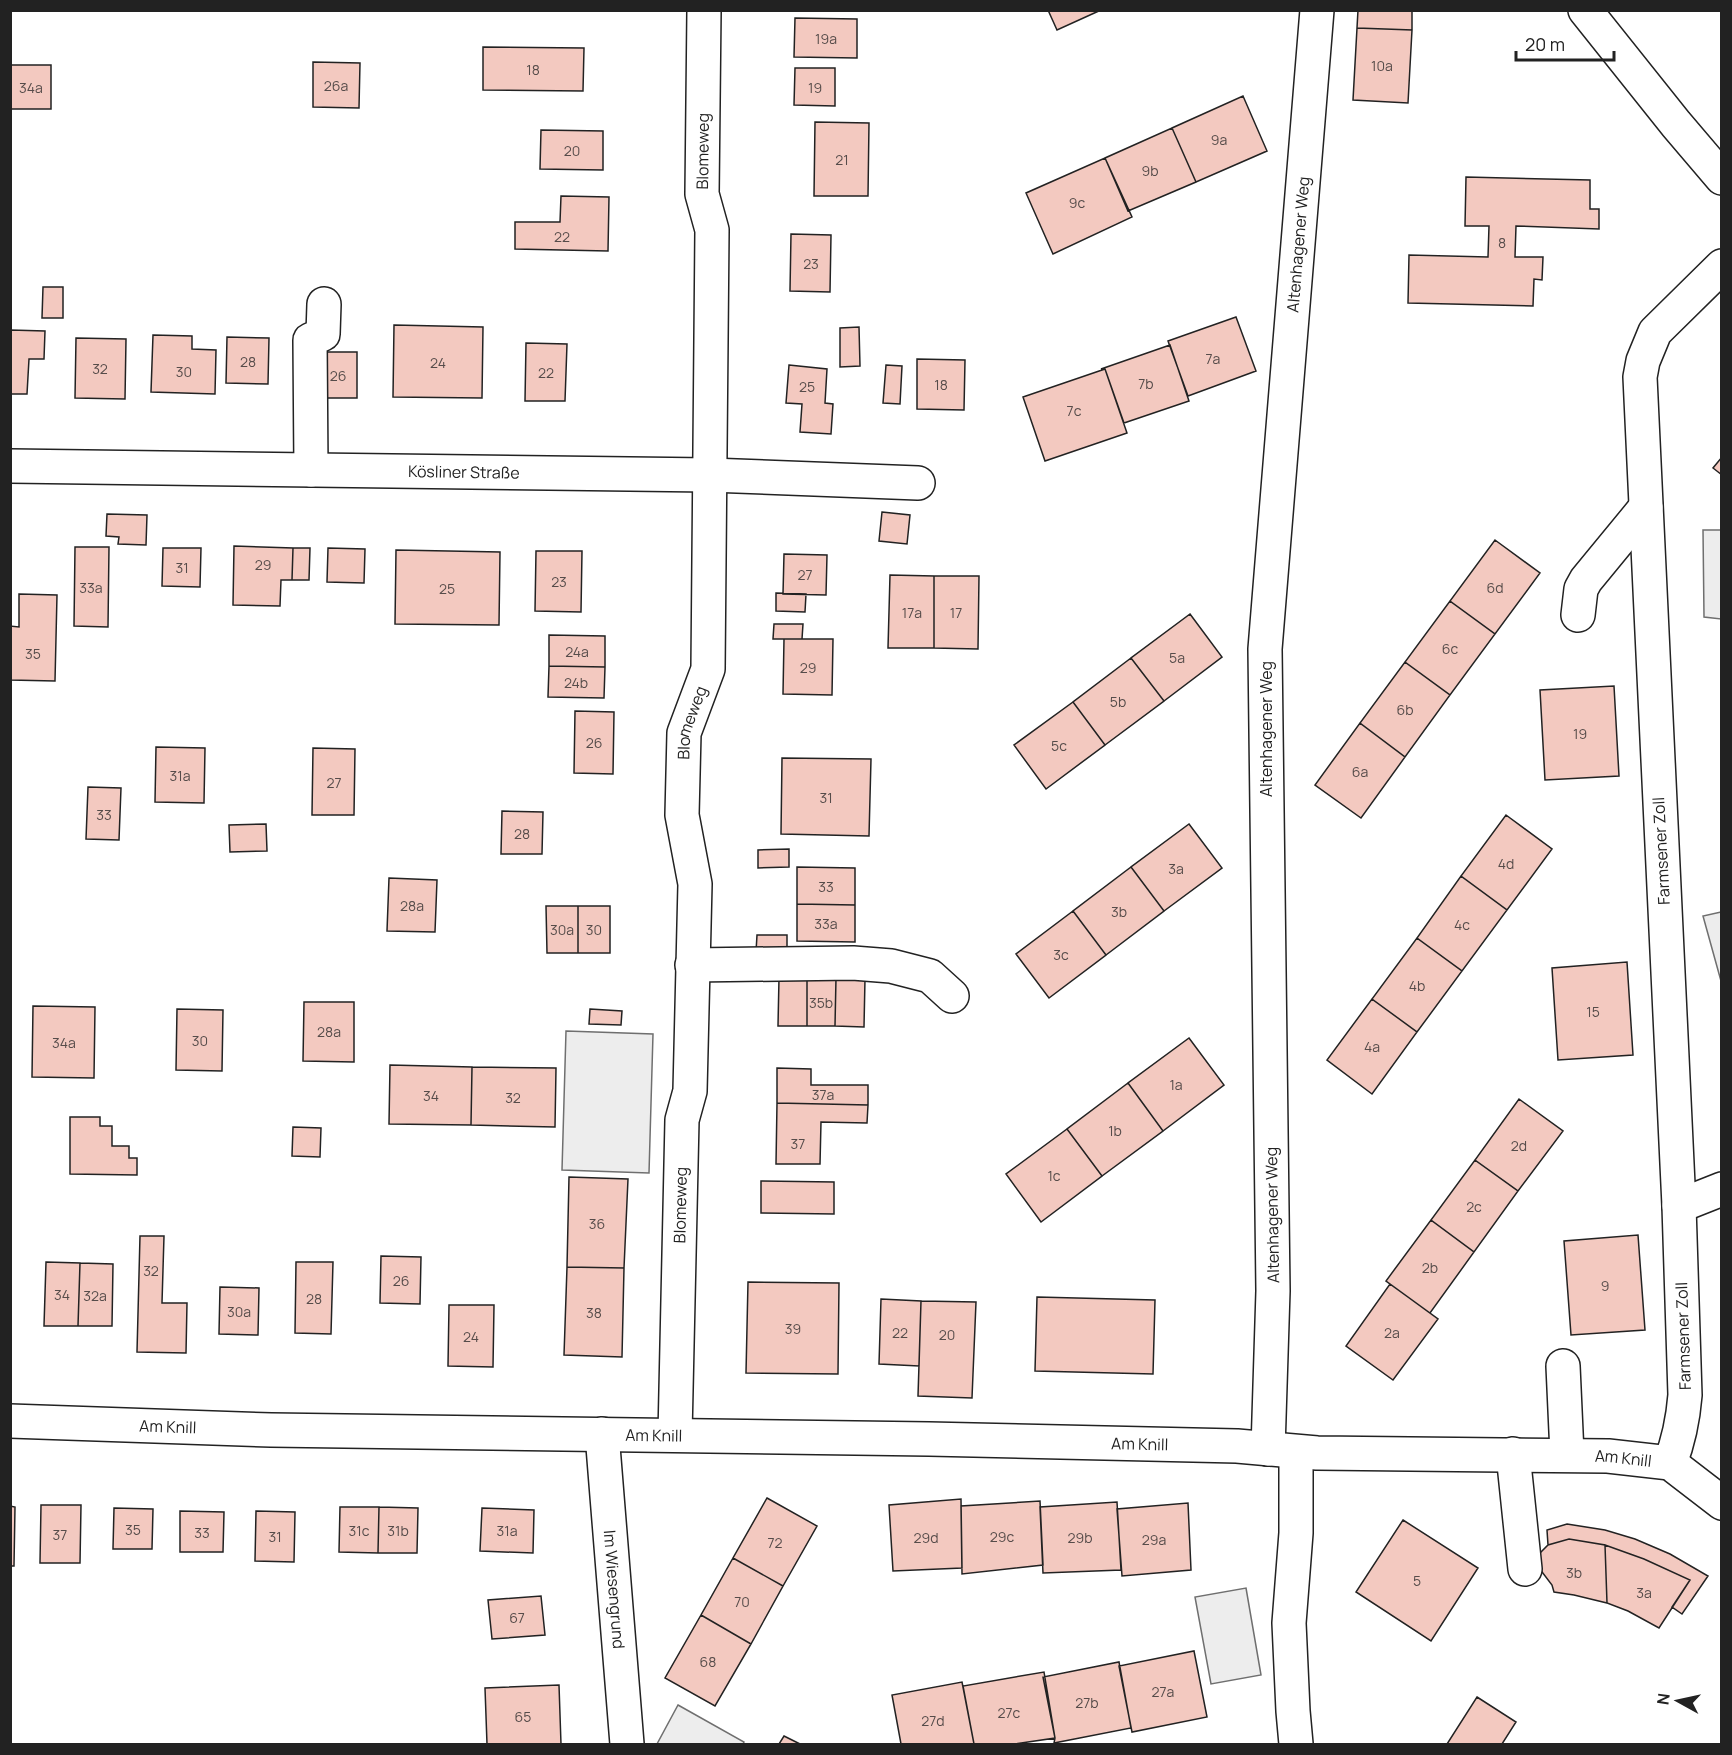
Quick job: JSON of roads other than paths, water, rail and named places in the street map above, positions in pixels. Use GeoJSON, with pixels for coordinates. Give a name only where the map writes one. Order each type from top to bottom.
{"type":"FeatureCollection","features":[{"type":"Feature","properties":{"kind":"street","name":"Blomeweg"},"geometry":{"type":"LineString","coordinates":[[675,1435],[682,1120],[690,1091],[695,884],[682,815],[684,733],[708,669],[712,231],[702,194],[704,10]]}},
{"type":"Feature","properties":{"kind":"street","name":"Altenhagener Weg"},"geometry":{"type":"LineString","coordinates":[[1282,1451],[1273,1280],[1265,649],[1317,10]]}},
{"type":"Feature","properties":{"kind":"street"},"geometry":{"type":"LineString","coordinates":[[1585,10],[1722,178]]}},
{"type":"Feature","properties":{"kind":"street","name":"Farmsener Zoll"},"geometry":{"type":"LineString","coordinates":[[1670,1463],[1680,1438],[1685,1395],[1679,1206],[1640,377],[1643,361],[1655,332],[1722,266]]}},
{"type":"Feature","properties":{"kind":"street"},"geometry":{"type":"LineString","coordinates":[[311,470],[310,340],[323,334],[324,304]]}},
{"type":"Feature","properties":{"kind":"street","name":"Kösliner Straße"},"geometry":{"type":"LineString","coordinates":[[10,466],[711,475],[918,483]]}},
{"type":"Feature","properties":{"kind":"street"},"geometry":{"type":"LineString","coordinates":[[1578,615],[1581,589],[1586,580],[1646,507]]}},
{"type":"Feature","properties":{"kind":"street"},"geometry":{"type":"LineString","coordinates":[[692,965],[853,963],[891,966],[930,976],[952,996]]}},
{"type":"Feature","properties":{"kind":"street"},"geometry":{"type":"LineString","coordinates":[[1679,1206],[1722,1189]]}},
{"type":"Feature","properties":{"kind":"street"},"geometry":{"type":"LineString","coordinates":[[1563,1366],[1567,1454]]}},
{"type":"Feature","properties":{"kind":"street","name":"Am Knill"},"geometry":{"type":"LineString","coordinates":[[10,1421],[271,1430],[988,1440],[1237,1446],[1282,1451],[1567,1454],[1670,1463],[1722,1503]]}},
{"type":"Feature","properties":{"kind":"street","name":"Im Wiesengrund"},"geometry":{"type":"LineString","coordinates":[[602,1434],[627,1744]]}},
{"type":"Feature","properties":{"kind":"street"},"geometry":{"type":"LineString","coordinates":[[1282,1451],[1296,1533],[1288,1623],[1296,1744]]}},
{"type":"Feature","properties":{"kind":"street"},"geometry":{"type":"LineString","coordinates":[[1522,1454],[1532,1561]]}}]}
